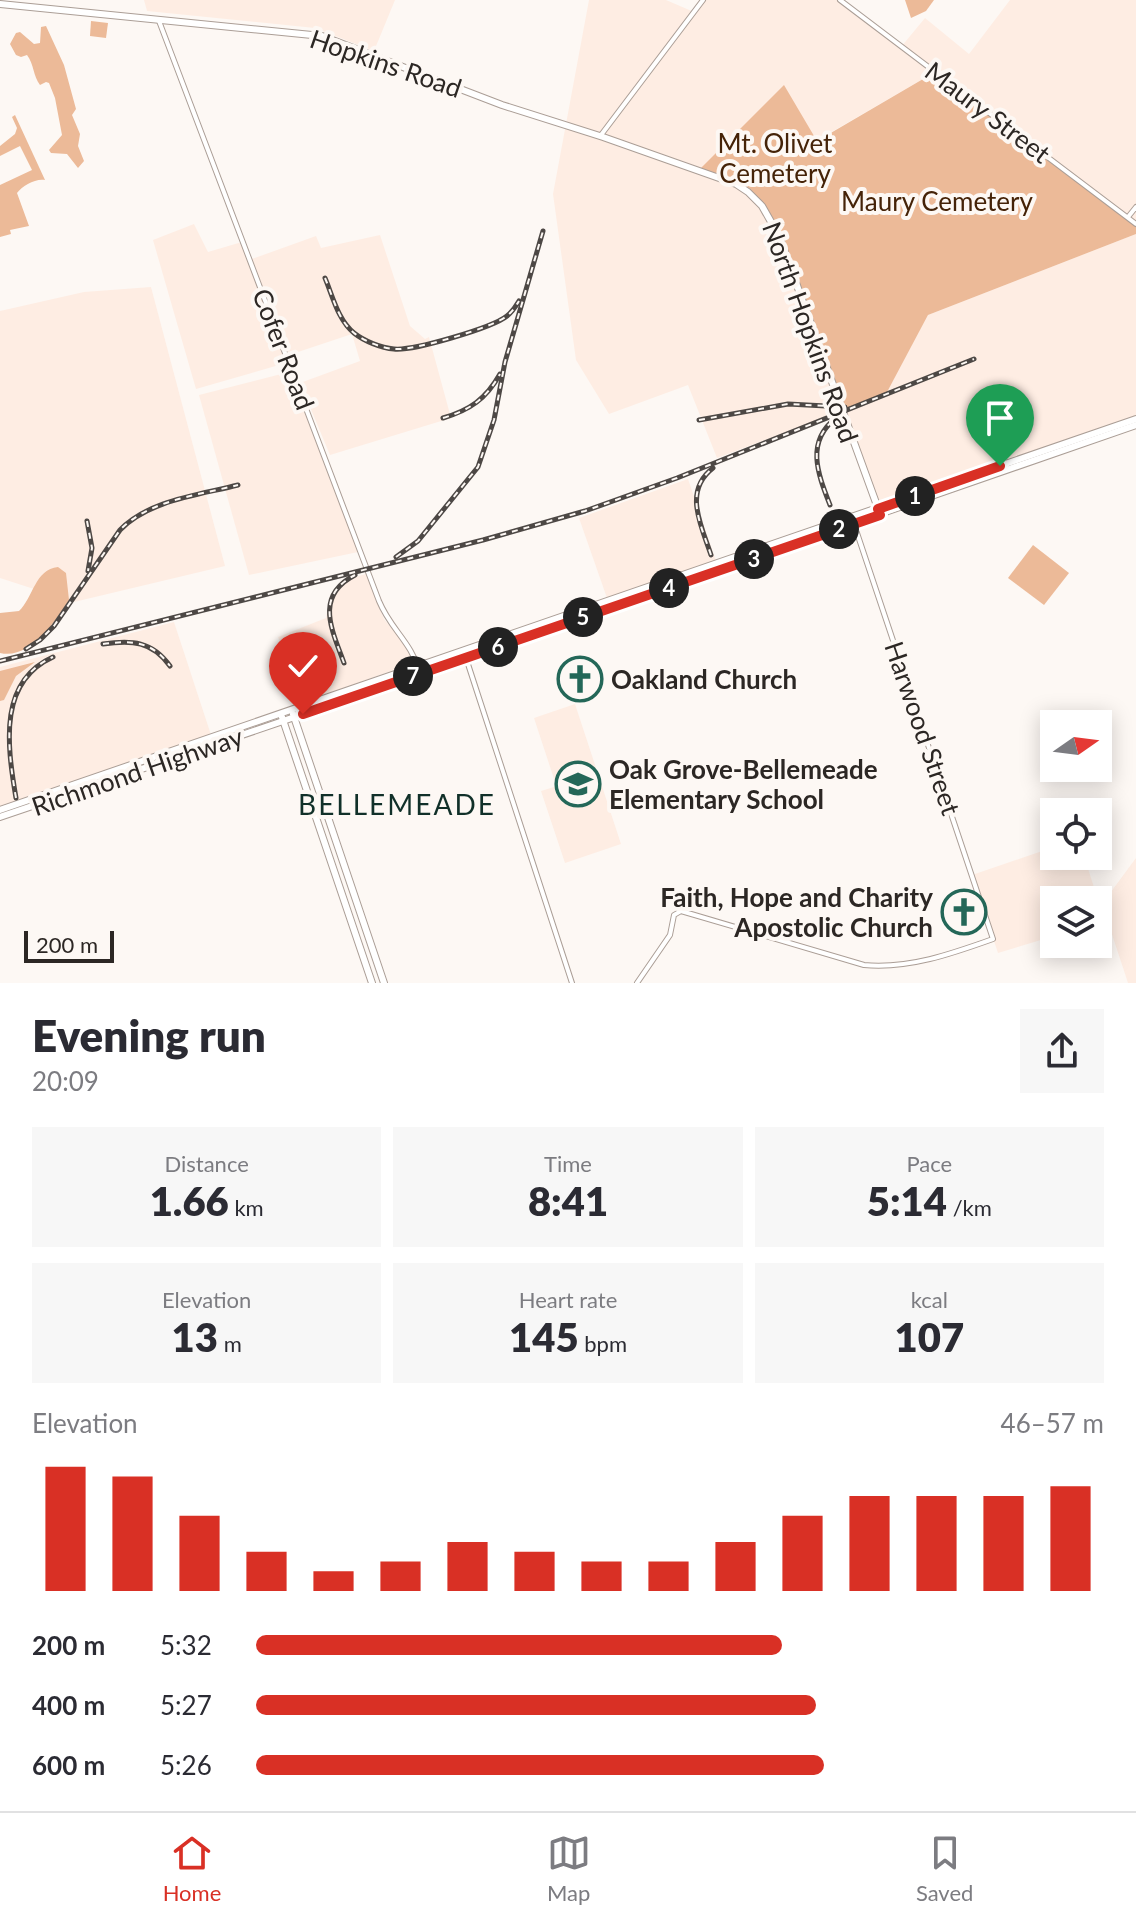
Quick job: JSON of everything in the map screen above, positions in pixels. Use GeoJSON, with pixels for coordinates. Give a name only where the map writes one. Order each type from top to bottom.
{"type":"FeatureCollection","features":[{"type":"Feature","properties":{"kind":"main road","name":"Hopkins Road"},"geometry":{"type":"LineString","coordinates":[[0,4],[322,36],[502,105],[576,128]]}},
{"type":"Feature","properties":{"kind":"main road","name":"North Hopkins Road"},"geometry":{"type":"LineString","coordinates":[[576,128],[736,184],[762,206],[779,236],[879,512]]}},
{"type":"Feature","properties":{"kind":"main road","name":"Richmond Highway"},"geometry":{"type":"LineString","coordinates":[[879,512],[1136,419]]}},
{"type":"Feature","properties":{"kind":"main road","name":"Richmond Highway"},"geometry":{"type":"LineString","coordinates":[[0,817],[1136,425]]}},
{"type":"Feature","properties":{"kind":"main road"},"geometry":{"type":"LineString","coordinates":[[293,714],[384,983]]}},
{"type":"Feature","properties":{"kind":"main road","name":"Richmond Highway"},"geometry":{"type":"LineString","coordinates":[[0,810],[282,718]]}},
{"type":"Feature","properties":{"kind":"main road"},"geometry":{"type":"LineString","coordinates":[[282,718],[372,983]]}},
{"type":"Feature","properties":{"kind":"street"},"geometry":{"type":"LineString","coordinates":[[601,136],[703,0]]}},
{"type":"Feature","properties":{"kind":"street","name":"Maury Street"},"geometry":{"type":"LineString","coordinates":[[840,0],[1136,224]]}},
{"type":"Feature","properties":{"kind":"street","name":"Cofer Road"},"geometry":{"type":"LineString","coordinates":[[158,19],[379,601],[388,620],[409,644],[420,670]]}},
{"type":"Feature","properties":{"kind":"street"},"geometry":{"type":"LineString","coordinates":[[1128,217],[1136,207]]}},
{"type":"Feature","properties":{"kind":"street","name":"Harwood Street"},"geometry":{"type":"LineString","coordinates":[[637,983],[670,935],[674,915],[686,912],[864,965],[890,966],[928,960],[993,939],[853,521]]}},
{"type":"Feature","properties":{"kind":"street"},"geometry":{"type":"LineString","coordinates":[[465,655],[572,983]]}},
{"type":"Feature","properties":{"kind":"shaded area"},"geometry":{"type":"Polygon","coordinates":[[[144,0],[395,0],[374,51],[315,28],[147,11],[144,0]]]}},
{"type":"Feature","properties":{"kind":"shaded area"},"geometry":{"type":"Polygon","coordinates":[[[589,0],[666,0],[694,12],[703,0],[839,0],[901,47],[925,18],[969,54],[1010,0],[1136,0],[1136,224],[935,72],[816,141],[784,86],[735,185],[757,202],[886,393],[928,315],[1136,234],[1136,423],[879,512],[841,412],[717,458],[688,385],[609,414],[576,360],[553,194],[589,0]]]}},
{"type":"Feature","properties":{"kind":"shaded area"},"geometry":{"type":"Polygon","coordinates":[[[194,224],[208,252],[242,242],[286,363],[196,389],[153,240],[194,224]]]}},
{"type":"Feature","properties":{"kind":"shaded area"},"geometry":{"type":"Polygon","coordinates":[[[380,235],[410,326],[425,339],[429,337],[451,418],[330,455],[300,383],[360,361],[352,334],[289,355],[252,259],[316,236],[321,248],[380,235]]]}},
{"type":"Feature","properties":{"kind":"shaded area"},"geometry":{"type":"Polygon","coordinates":[[[151,287],[225,566],[74,602],[0,578],[0,311],[84,292],[151,287]]]}},
{"type":"Feature","properties":{"kind":"shaded area"},"geometry":{"type":"Polygon","coordinates":[[[289,372],[358,552],[249,575],[199,395],[289,372]]]}},
{"type":"Feature","properties":{"kind":"shaded area"},"geometry":{"type":"Polygon","coordinates":[[[688,479],[716,561],[607,598],[579,518],[688,479]]]}},
{"type":"Feature","properties":{"kind":"shaded area"},"geometry":{"type":"Polygon","coordinates":[[[366,574],[384,619],[409,650],[413,663],[302,703],[278,637],[326,618],[330,596],[341,581],[366,574]]]}},
{"type":"Feature","properties":{"kind":"shaded area"},"geometry":{"type":"Polygon","coordinates":[[[174,622],[211,735],[0,807],[0,667],[174,622]]]}},
{"type":"Feature","properties":{"kind":"shaded area","name":"Oak Grove-Bellemeade Elementary School"},"geometry":{"type":"Polygon","coordinates":[[[575,704],[621,844],[565,863],[541,791],[554,787],[555,782],[534,718],[575,704]]]}},
{"type":"Feature","properties":{"kind":"shaded area"},"geometry":{"type":"Polygon","coordinates":[[[1040,852],[1040,870],[1088,870],[1094,886],[1040,886],[1040,940],[998,953],[972,875],[1040,852]]]}},
{"type":"Feature","properties":{"kind":"shaded area"},"geometry":{"type":"Polygon","coordinates":[[[1136,858],[1136,983],[1128,983],[1112,934],[1112,890],[1136,858]]]}},
{"type":"Feature","properties":{"kind":"green space"},"geometry":{"type":"Polygon","coordinates":[[[905,0],[934,0],[926,11],[911,18],[905,0]]]}},
{"type":"Feature","properties":{"kind":"green space"},"geometry":{"type":"Polygon","coordinates":[[[91,21],[108,23],[106,38],[90,36],[91,21]]]}},
{"type":"Feature","properties":{"kind":"green space"},"geometry":{"type":"Polygon","coordinates":[[[46,26],[64,65],[76,109],[72,115],[80,134],[78,146],[84,161],[78,168],[67,154],[51,153],[49,150],[62,135],[55,98],[49,83],[40,85],[27,55],[16,55],[10,44],[16,33],[20,32],[34,44],[40,43],[41,27],[46,26]]]}},
{"type":"Feature","properties":{"kind":"green space","name":"Maury Cemetery"},"geometry":{"type":"Polygon","coordinates":[[[935,72],[1136,224],[1136,234],[928,315],[886,394],[841,412],[774,226],[747,192],[698,171],[784,85],[817,141],[935,72]]]}},
{"type":"Feature","properties":{"kind":"green space"},"geometry":{"type":"Polygon","coordinates":[[[15,115],[45,180],[30,183],[17,193],[29,226],[10,230],[11,234],[0,237],[0,185],[32,170],[20,146],[0,156],[0,146],[15,134],[17,128],[12,117],[15,115]]]}},
{"type":"Feature","properties":{"kind":"green space"},"geometry":{"type":"Polygon","coordinates":[[[1033,545],[1069,573],[1044,605],[1008,578],[1033,545]]]}},
{"type":"Feature","properties":{"kind":"green space"},"geometry":{"type":"Polygon","coordinates":[[[58,567],[66,573],[69,600],[63,609],[31,645],[11,654],[0,653],[0,613],[19,611],[39,578],[58,567]]]}},
{"type":"Feature","properties":{"kind":"green space"},"geometry":{"type":"Polygon","coordinates":[[[35,662],[16,676],[4,700],[0,701],[0,671],[35,662]]]}},
{"type":"Feature","properties":{"kind":"railway"},"geometry":{"type":"LineString","coordinates":[[396,557],[418,541],[478,467],[494,420],[505,362],[543,231]]}},
{"type":"Feature","properties":{"kind":"railway"},"geometry":{"type":"LineString","coordinates":[[325,278],[336,308],[348,328],[368,341],[394,349],[434,343],[486,326],[507,316],[519,301]]}},
{"type":"Feature","properties":{"kind":"railway"},"geometry":{"type":"LineString","coordinates":[[0,661],[483,540],[585,511],[677,478],[974,359]]}},
{"type":"Feature","properties":{"kind":"railway"},"geometry":{"type":"LineString","coordinates":[[443,418],[476,402],[500,374]]}},
{"type":"Feature","properties":{"kind":"railway"},"geometry":{"type":"LineString","coordinates":[[699,420],[788,404],[845,407]]}},
{"type":"Feature","properties":{"kind":"railway"},"geometry":{"type":"LineString","coordinates":[[830,505],[818,470],[817,448],[826,427],[836,418]]}},
{"type":"Feature","properties":{"kind":"railway"},"geometry":{"type":"LineString","coordinates":[[711,555],[699,520],[697,498],[704,477],[713,468]]}},
{"type":"Feature","properties":{"kind":"railway"},"geometry":{"type":"LineString","coordinates":[[26,649],[54,626],[120,530],[132,520],[175,500],[238,485]]}},
{"type":"Feature","properties":{"kind":"railway"},"geometry":{"type":"LineString","coordinates":[[87,521],[92,548],[88,571]]}},
{"type":"Feature","properties":{"kind":"railway"},"geometry":{"type":"LineString","coordinates":[[344,663],[331,626],[330,603],[342,583],[355,575]]}},
{"type":"Feature","properties":{"kind":"railway"},"geometry":{"type":"LineString","coordinates":[[103,644],[141,644],[156,651],[170,666]]}},
{"type":"Feature","properties":{"kind":"railway"},"geometry":{"type":"LineString","coordinates":[[16,798],[9,734],[15,697],[23,681],[53,657]]}},
{"type":"Feature","properties":{"kind":"place","name":"Oakland Church"},"geometry":{"type":"Point","coordinates":[580,679]}},
{"type":"Feature","properties":{"kind":"place","name":"Oak Grove-Bellemeade Elementary School"},"geometry":{"type":"Point","coordinates":[578,784]}},
{"type":"Feature","properties":{"kind":"place","name":"Faith, Hope and Charity Apostolic Church"},"geometry":{"type":"Point","coordinates":[964,912]}},
{"type":"Feature","properties":{"kind":"district","name":"BELLEMEADE"},"geometry":{"type":"Point","coordinates":[397,804]}},
{"type":"Feature","properties":{"kind":"route"},"geometry":{"type":"LineString","coordinates":[[303,714],[880,515],[878,509],[1000,466]]}},
{"type":"Feature","properties":{"kind":"park label","name":"Mt. Olivet Cemetery"},"geometry":{"type":"Point","coordinates":[775,158]}}]}
